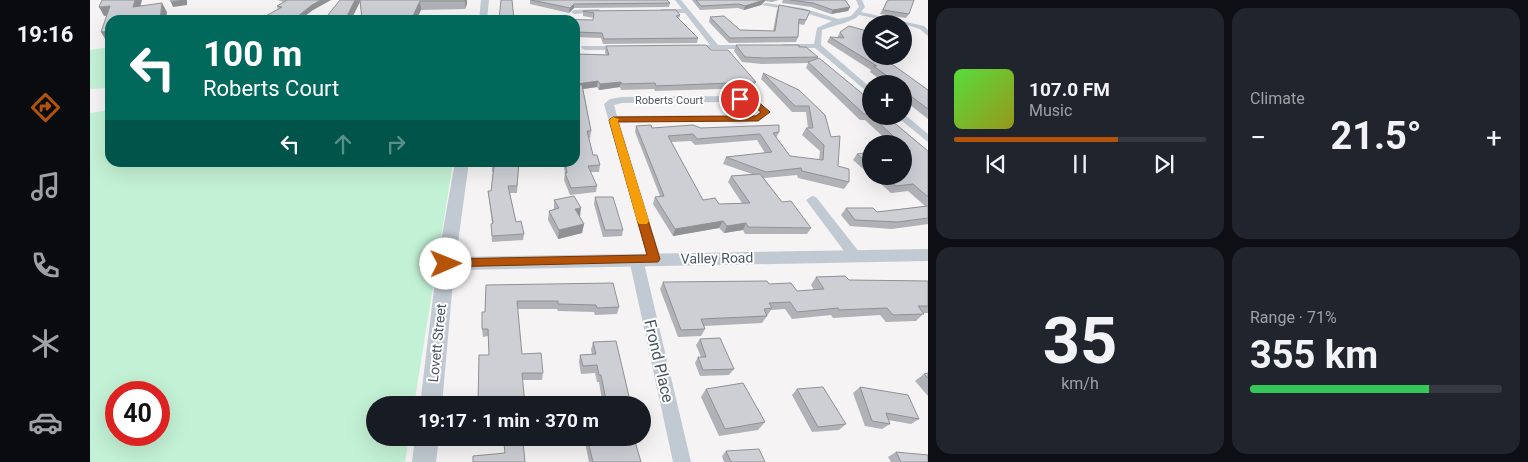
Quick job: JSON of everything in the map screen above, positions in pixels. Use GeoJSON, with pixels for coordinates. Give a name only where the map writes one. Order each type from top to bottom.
{"type":"FeatureCollection","features":[{"type":"Feature","properties":{"kind":"street"},"geometry":{"type":"LineString","coordinates":[[484,15],[485,0]]}},
{"type":"Feature","properties":{"kind":"street"},"geometry":{"type":"LineString","coordinates":[[678,0],[716,47]]}},
{"type":"Feature","properties":{"kind":"street"},"geometry":{"type":"LineString","coordinates":[[816,46],[819,29],[838,21],[853,18],[862,7],[859,0]]}},
{"type":"Feature","properties":{"kind":"street"},"geometry":{"type":"LineString","coordinates":[[765,4],[803,10],[838,21]]}},
{"type":"Feature","properties":{"kind":"street"},"geometry":{"type":"LineString","coordinates":[[574,12],[612,11]]}},
{"type":"Feature","properties":{"kind":"street"},"geometry":{"type":"LineString","coordinates":[[649,11],[687,11]]}},
{"type":"Feature","properties":{"kind":"street"},"geometry":{"type":"LineString","coordinates":[[858,12],[925,26],[928,34]]}},
{"type":"Feature","properties":{"kind":"street"},"geometry":{"type":"LineString","coordinates":[[679,47],[762,46]]}},
{"type":"Feature","properties":{"kind":"street"},"geometry":{"type":"LineString","coordinates":[[771,46],[816,46],[862,84]]}},
{"type":"Feature","properties":{"kind":"street"},"geometry":{"type":"LineString","coordinates":[[585,48],[632,48]]}},
{"type":"Feature","properties":{"kind":"street","name":"Roberts Court"},"geometry":{"type":"LineString","coordinates":[[613,120],[758,118],[766,112],[753,102],[740,99],[622,100],[613,101],[609,104],[613,120],[654,259]]}},
{"type":"Feature","properties":{"kind":"street"},"geometry":{"type":"LineString","coordinates":[[910,125],[928,140]]}},
{"type":"Feature","properties":{"kind":"street","name":"Lovett Street"},"geometry":{"type":"LineString","coordinates":[[432,396],[446,264],[461,167]]}},
{"type":"Feature","properties":{"kind":"street"},"geometry":{"type":"LineString","coordinates":[[812,200],[855,256]]}},
{"type":"Feature","properties":{"kind":"street","name":"Valley Road"},"geometry":{"type":"LineString","coordinates":[[446,264],[928,255]]}},
{"type":"Feature","properties":{"kind":"street","name":"Frond Place"},"geometry":{"type":"LineString","coordinates":[[636,259],[682,462]]}},
{"type":"Feature","properties":{"kind":"street"},"geometry":{"type":"LineString","coordinates":[[424,462],[426,446]]}},
{"type":"Feature","properties":{"kind":"green space"},"geometry":{"type":"Polygon","coordinates":[[[105,48],[105,88],[90,89],[90,50],[105,48]]]}},
{"type":"Feature","properties":{"kind":"green space"},"geometry":{"type":"Polygon","coordinates":[[[105,111],[105,167],[452,167],[415,396],[366,396],[366,446],[408,446],[405,462],[90,462],[90,113],[105,111]]]}},
{"type":"Feature","properties":{"kind":"building"},"geometry":{"type":"Polygon","coordinates":[[[102,0],[135,0],[133,7],[162,3],[161,15],[107,15],[110,6],[99,7],[102,0]]]}},
{"type":"Feature","properties":{"kind":"building"},"geometry":{"type":"Polygon","coordinates":[[[287,0],[321,0],[299,15],[267,15],[282,7],[277,6],[287,0]]]}},
{"type":"Feature","properties":{"kind":"building"},"geometry":{"type":"Polygon","coordinates":[[[340,0],[355,0],[348,15],[328,15],[340,0]]]}},
{"type":"Feature","properties":{"kind":"building"},"geometry":{"type":"Polygon","coordinates":[[[360,0],[465,0],[420,1],[413,15],[362,15],[360,0]]]}},
{"type":"Feature","properties":{"kind":"building"},"geometry":{"type":"Polygon","coordinates":[[[501,0],[512,0],[514,15],[500,15],[501,0]]]}},
{"type":"Feature","properties":{"kind":"building"},"geometry":{"type":"Polygon","coordinates":[[[531,0],[667,0],[670,3],[574,4],[570,8],[531,0]]]}},
{"type":"Feature","properties":{"kind":"building"},"geometry":{"type":"Polygon","coordinates":[[[696,0],[764,0],[745,6],[739,4],[701,6],[696,0]]]}},
{"type":"Feature","properties":{"kind":"building"},"geometry":{"type":"Polygon","coordinates":[[[790,0],[845,0],[850,7],[833,10],[813,3],[790,0]]]}},
{"type":"Feature","properties":{"kind":"building"},"geometry":{"type":"Polygon","coordinates":[[[889,0],[914,0],[909,14],[883,10],[889,0]]]}},
{"type":"Feature","properties":{"kind":"building"},"geometry":{"type":"Polygon","coordinates":[[[779,5],[810,11],[806,20],[799,19],[798,37],[730,38],[710,17],[724,16],[740,30],[775,31],[779,5]]]}},
{"type":"Feature","properties":{"kind":"building"},"geometry":{"type":"Polygon","coordinates":[[[676,10],[680,15],[676,16],[698,38],[604,39],[602,33],[580,32],[580,20],[593,20],[594,13],[583,11],[676,10]]]}},
{"type":"Feature","properties":{"kind":"building"},"geometry":{"type":"Polygon","coordinates":[[[105,20],[105,32],[101,32],[105,20]]]}},
{"type":"Feature","properties":{"kind":"building"},"geometry":{"type":"Polygon","coordinates":[[[849,26],[862,30],[862,57],[830,37],[844,38],[840,32],[849,26]]]}},
{"type":"Feature","properties":{"kind":"building"},"geometry":{"type":"Polygon","coordinates":[[[706,45],[711,50],[728,50],[756,82],[656,86],[655,83],[622,84],[621,82],[600,84],[598,81],[580,84],[580,54],[609,55],[606,46],[706,45]]]}},
{"type":"Feature","properties":{"kind":"building"},"geometry":{"type":"Polygon","coordinates":[[[736,45],[799,45],[799,47],[806,47],[818,57],[745,57],[736,45]]]}},
{"type":"Feature","properties":{"kind":"building"},"geometry":{"type":"Polygon","coordinates":[[[819,58],[862,93],[862,112],[808,62],[819,58]]]}},
{"type":"Feature","properties":{"kind":"building"},"geometry":{"type":"Polygon","coordinates":[[[875,65],[893,65],[907,75],[886,75],[873,66],[877,66],[875,65]]]}},
{"type":"Feature","properties":{"kind":"building"},"geometry":{"type":"Polygon","coordinates":[[[763,73],[799,90],[825,115],[831,137],[840,136],[838,166],[849,169],[849,182],[802,171],[801,168],[766,172],[726,157],[772,152],[760,134],[697,139],[693,134],[668,136],[703,200],[715,198],[719,204],[750,203],[731,176],[760,174],[782,202],[791,201],[811,228],[748,227],[746,223],[727,226],[723,221],[675,229],[655,197],[664,196],[636,126],[651,125],[652,128],[693,125],[701,128],[779,125],[779,132],[773,133],[790,156],[823,160],[824,145],[806,128],[813,128],[809,106],[795,106],[763,73]]]}},
{"type":"Feature","properties":{"kind":"building"},"geometry":{"type":"Polygon","coordinates":[[[912,79],[928,90],[928,109],[912,97],[912,79]]]}},
{"type":"Feature","properties":{"kind":"building"},"geometry":{"type":"Polygon","coordinates":[[[580,85],[582,85],[591,131],[587,131],[593,155],[597,155],[600,165],[588,166],[597,186],[571,188],[565,173],[567,173],[566,167],[580,167],[580,85]]]}},
{"type":"Feature","properties":{"kind":"building"},"geometry":{"type":"Polygon","coordinates":[[[881,125],[897,125],[909,135],[892,135],[881,125]]]}},
{"type":"Feature","properties":{"kind":"building"},"geometry":{"type":"Polygon","coordinates":[[[912,138],[928,151],[928,197],[913,184],[912,138]]]}},
{"type":"Feature","properties":{"kind":"building"},"geometry":{"type":"Polygon","coordinates":[[[494,167],[519,167],[517,186],[508,186],[516,222],[521,221],[524,234],[492,236],[491,224],[493,223],[488,191],[491,191],[494,167]]]}},
{"type":"Feature","properties":{"kind":"building"},"geometry":{"type":"Polygon","coordinates":[[[574,196],[581,208],[575,209],[584,224],[559,230],[549,211],[559,208],[554,200],[574,196]]]}},
{"type":"Feature","properties":{"kind":"building"},"geometry":{"type":"Polygon","coordinates":[[[595,197],[613,197],[623,230],[605,230],[595,197]]]}},
{"type":"Feature","properties":{"kind":"building"},"geometry":{"type":"Polygon","coordinates":[[[928,206],[928,218],[898,222],[855,220],[846,208],[873,208],[877,212],[928,206]]]}},
{"type":"Feature","properties":{"kind":"building"},"geometry":{"type":"Polygon","coordinates":[[[845,276],[849,280],[928,281],[928,306],[918,306],[924,314],[893,315],[887,308],[839,310],[838,308],[797,312],[790,302],[769,303],[772,308],[764,309],[767,316],[701,319],[705,329],[681,330],[663,282],[767,281],[769,284],[791,283],[797,291],[824,289],[816,277],[845,276]]]}},
{"type":"Feature","properties":{"kind":"building"},"geometry":{"type":"Polygon","coordinates":[[[613,283],[619,307],[597,308],[596,305],[558,304],[558,301],[517,301],[522,354],[541,353],[543,373],[522,373],[524,396],[478,396],[479,355],[489,355],[488,329],[482,329],[482,312],[485,312],[486,285],[613,283]]]}},
{"type":"Feature","properties":{"kind":"building"},"geometry":{"type":"Polygon","coordinates":[[[720,338],[734,369],[703,370],[698,357],[706,357],[700,339],[720,338]]]}},
{"type":"Feature","properties":{"kind":"building"},"geometry":{"type":"Polygon","coordinates":[[[616,341],[629,396],[605,396],[597,365],[583,366],[580,355],[596,354],[593,342],[616,341]]]}},
{"type":"Feature","properties":{"kind":"building"},"geometry":{"type":"Polygon","coordinates":[[[743,383],[765,422],[725,429],[706,389],[743,383]]]}},
{"type":"Feature","properties":{"kind":"building"},"geometry":{"type":"Polygon","coordinates":[[[823,387],[846,424],[818,427],[797,389],[823,387]]]}},
{"type":"Feature","properties":{"kind":"building"},"geometry":{"type":"Polygon","coordinates":[[[860,387],[908,395],[919,419],[886,413],[890,424],[872,421],[860,387]]]}},
{"type":"Feature","properties":{"kind":"building"},"geometry":{"type":"Polygon","coordinates":[[[504,446],[523,446],[525,462],[473,462],[473,456],[505,453],[504,446]]]}},
{"type":"Feature","properties":{"kind":"building"},"geometry":{"type":"Polygon","coordinates":[[[589,446],[636,446],[641,462],[593,462],[589,446]]]}},
{"type":"Feature","properties":{"kind":"building"},"geometry":{"type":"Polygon","coordinates":[[[759,449],[765,462],[731,462],[726,451],[759,449]]]}},
{"type":"Feature","properties":{"kind":"building"},"geometry":{"type":"Polygon","coordinates":[[[896,452],[928,455],[928,462],[901,462],[896,452]]]}},
{"type":"Feature","properties":{"kind":"slow traffic"},"geometry":{"type":"LineString","coordinates":[[615,119],[613,120],[643,221]]}},
{"type":"Feature","properties":{"kind":"route"},"geometry":{"type":"LineString","coordinates":[[446,264],[654,259],[613,120],[758,118],[766,112],[763,107],[740,99]]}}]}
